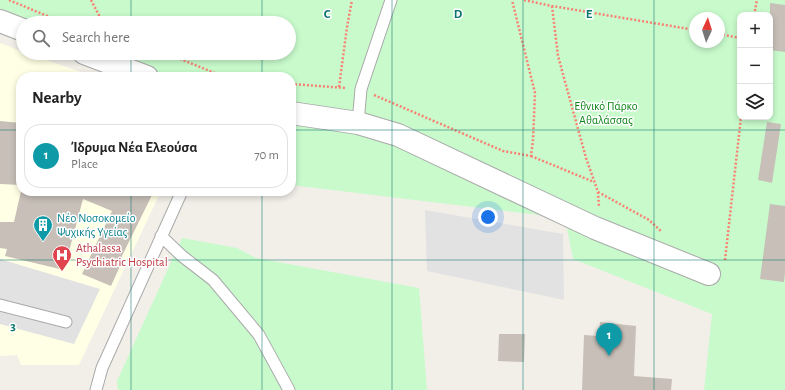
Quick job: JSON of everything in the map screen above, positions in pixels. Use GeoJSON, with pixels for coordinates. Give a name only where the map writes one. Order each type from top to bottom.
{"type":"FeatureCollection","features":[{"type":"Feature","properties":{"kind":"street"},"geometry":{"type":"LineString","coordinates":[[0,21],[16,27]]}},
{"type":"Feature","properties":{"kind":"street"},"geometry":{"type":"LineString","coordinates":[[102,60],[134,72]]}},
{"type":"Feature","properties":{"kind":"street"},"geometry":{"type":"LineString","coordinates":[[296,114],[358,123],[398,134],[595,228],[709,274]]}},
{"type":"Feature","properties":{"kind":"lane"},"geometry":{"type":"LineString","coordinates":[[358,123],[361,89],[391,0]]}},
{"type":"Feature","properties":{"kind":"lane"},"geometry":{"type":"LineString","coordinates":[[96,390],[102,368],[180,196]]}},
{"type":"Feature","properties":{"kind":"lane"},"geometry":{"type":"LineString","coordinates":[[161,236],[182,256],[213,280],[259,335],[289,390]]}},
{"type":"Feature","properties":{"kind":"lane"},"geometry":{"type":"LineString","coordinates":[[0,305],[66,322]]}},
{"type":"Feature","properties":{"kind":"path"},"geometry":{"type":"LineString","coordinates":[[9,0],[47,16]]}},
{"type":"Feature","properties":{"kind":"path"},"geometry":{"type":"LineString","coordinates":[[91,0],[99,16]]}},
{"type":"Feature","properties":{"kind":"path"},"geometry":{"type":"LineString","coordinates":[[339,87],[346,27],[352,0]]}},
{"type":"Feature","properties":{"kind":"path"},"geometry":{"type":"LineString","coordinates":[[512,0],[535,93],[531,156]]}},
{"type":"Feature","properties":{"kind":"path"},"geometry":{"type":"LineString","coordinates":[[524,0],[689,29]]}},
{"type":"Feature","properties":{"kind":"path"},"geometry":{"type":"LineString","coordinates":[[755,12],[757,0]]}},
{"type":"Feature","properties":{"kind":"path"},"geometry":{"type":"LineString","coordinates":[[552,6],[558,56],[586,158],[598,192],[600,217],[595,228]]}},
{"type":"Feature","properties":{"kind":"path"},"geometry":{"type":"LineString","coordinates":[[725,35],[737,37]]}},
{"type":"Feature","properties":{"kind":"path"},"geometry":{"type":"LineString","coordinates":[[182,60],[212,72]]}},
{"type":"Feature","properties":{"kind":"path"},"geometry":{"type":"LineString","coordinates":[[296,84],[361,89],[503,151],[531,156],[594,182]]}},
{"type":"Feature","properties":{"kind":"path"},"geometry":{"type":"LineString","coordinates":[[709,274],[724,267],[741,120]]}},
{"type":"Feature","properties":{"kind":"path"},"geometry":{"type":"LineString","coordinates":[[598,192],[649,220],[666,235]]}},
{"type":"Feature","properties":{"kind":"shaded area","name":"Athalassa Psychiatric Hospital"},"geometry":{"type":"Polygon","coordinates":[[[0,43],[16,49],[16,60],[47,60],[81,72],[16,72],[16,196],[159,196],[79,365],[21,365],[17,355],[0,356],[0,43]]]}},
{"type":"Feature","properties":{"kind":"shaded area"},"geometry":{"type":"Polygon","coordinates":[[[425,210],[563,234],[564,300],[427,271],[425,210]]]}},
{"type":"Feature","properties":{"kind":"shaded area"},"geometry":{"type":"Polygon","coordinates":[[[0,259],[100,289],[74,344],[0,324],[0,259]]]}},
{"type":"Feature","properties":{"kind":"green space","name":"Εθνικό Πάρκο Αθαλάσσας"},"geometry":{"type":"Polygon","coordinates":[[[0,0],[785,0],[785,390],[704,390],[712,314],[573,259],[565,218],[296,186],[296,72],[146,72],[109,60],[296,60],[296,16],[16,16],[16,24],[0,24],[0,0]]]}},
{"type":"Feature","properties":{"kind":"green space"},"geometry":{"type":"Polygon","coordinates":[[[182,238],[237,248],[256,258],[419,288],[427,390],[118,390],[117,381],[182,238]]]}},
{"type":"Feature","properties":{"kind":"building"},"geometry":{"type":"Polygon","coordinates":[[[770,3],[785,5],[785,52],[773,50],[773,12],[770,12],[770,3]]]}},
{"type":"Feature","properties":{"kind":"building"},"geometry":{"type":"Polygon","coordinates":[[[0,121],[16,123],[16,185],[0,184],[0,121]]]}},
{"type":"Feature","properties":{"kind":"building"},"geometry":{"type":"Polygon","coordinates":[[[767,122],[781,124],[772,183],[758,180],[767,122]]]}},
{"type":"Feature","properties":{"kind":"building","name":"Νέο Νοσοκομείο Ψυχικής Υγείας"},"geometry":{"type":"Polygon","coordinates":[[[20,196],[152,196],[119,262],[121,264],[111,286],[82,274],[112,211],[83,199],[64,270],[5,256],[7,249],[0,248],[0,222],[14,222],[20,196]]]}},
{"type":"Feature","properties":{"kind":"building"},"geometry":{"type":"Polygon","coordinates":[[[770,204],[785,206],[784,282],[760,279],[770,204]]]}},
{"type":"Feature","properties":{"kind":"building"},"geometry":{"type":"Polygon","coordinates":[[[600,322],[636,326],[634,376],[672,379],[671,390],[582,390],[584,335],[599,336],[600,322]]]}},
{"type":"Feature","properties":{"kind":"building"},"geometry":{"type":"Polygon","coordinates":[[[499,334],[525,334],[524,362],[498,361],[499,334]]]}},
{"type":"Feature","properties":{"kind":"place","name":"Νέο Νοσοκομείο Ψυχικής Υγείας"},"geometry":{"type":"Point","coordinates":[43,242]}},
{"type":"Feature","properties":{"kind":"place","name":"Athalassa Psychiatric Hospital"},"geometry":{"type":"Point","coordinates":[62,272]}},
{"type":"Feature","properties":{"kind":"place","name":"Ίδρυμα Νέα Ελεούσα"},"geometry":{"type":"Point","coordinates":[609,356]}}]}
